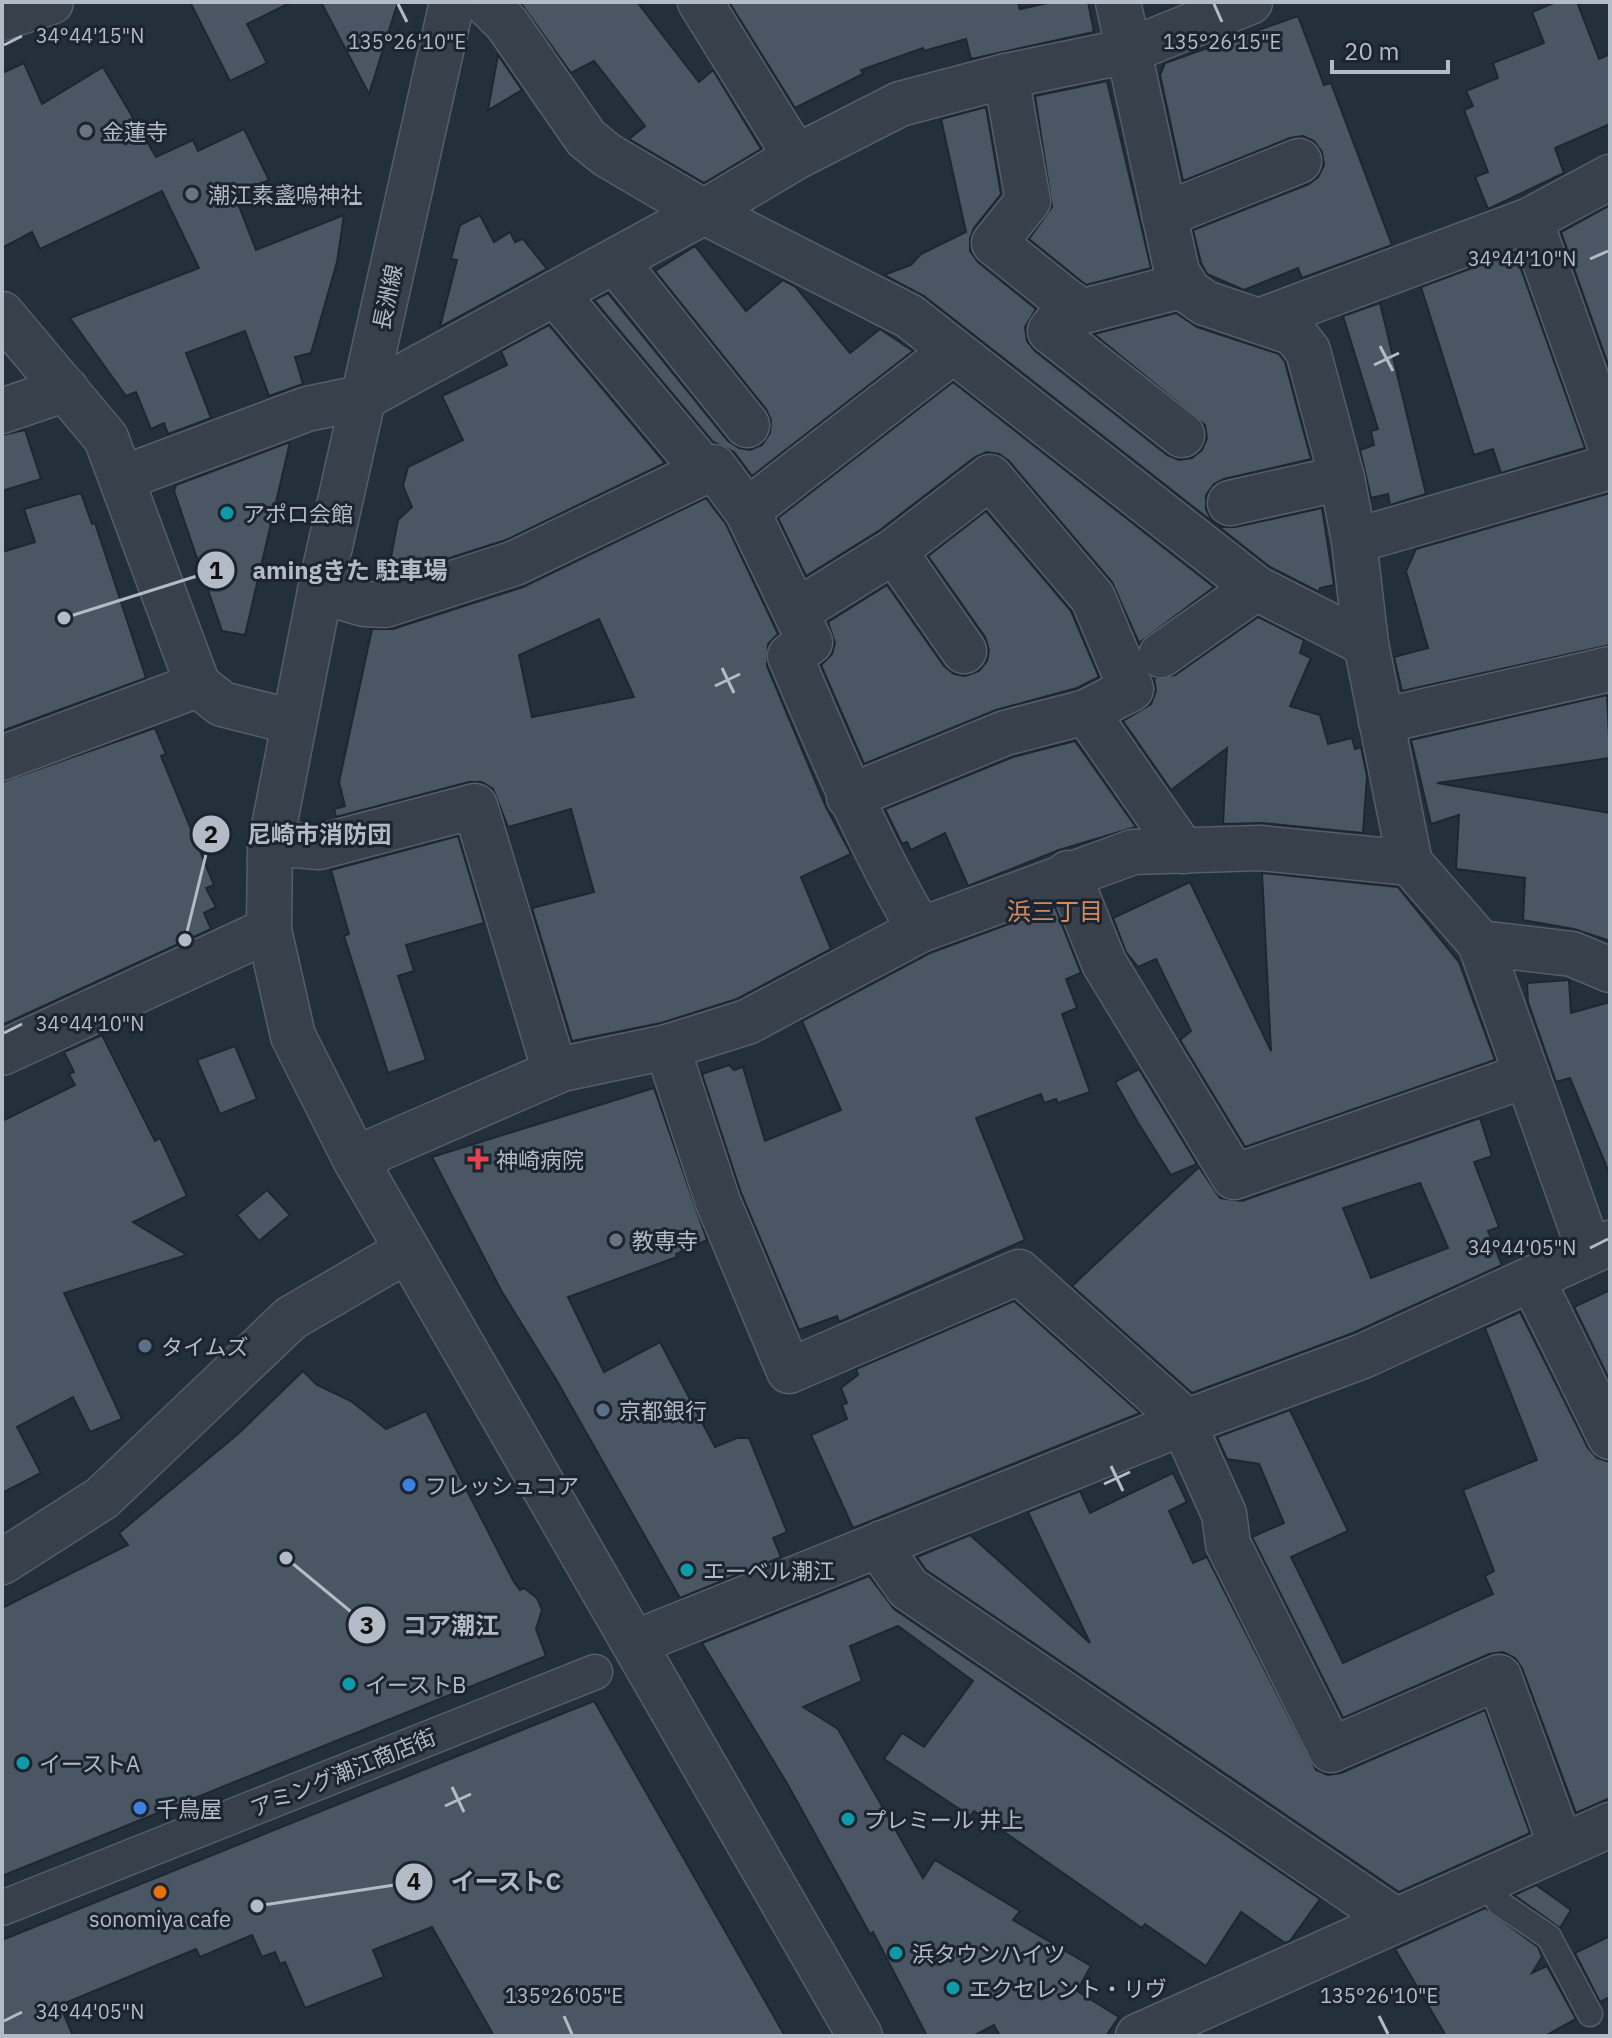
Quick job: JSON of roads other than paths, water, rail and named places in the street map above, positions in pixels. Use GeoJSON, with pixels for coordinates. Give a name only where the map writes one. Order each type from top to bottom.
{"type":"FeatureCollection","features":[{"type":"Feature","properties":{"kind":"street"},"geometry":{"type":"LineString","coordinates":[[2,18],[51,2]]}},
{"type":"Feature","properties":{"kind":"street","name":"長洲線"},"geometry":{"type":"LineString","coordinates":[[452,2],[293,722],[270,843],[269,930],[293,1036],[355,1159],[860,2036]]}},
{"type":"Feature","properties":{"kind":"street"},"geometry":{"type":"LineString","coordinates":[[485,2],[507,24],[586,138],[607,155],[704,212],[909,316],[1256,588],[1366,644]]}},
{"type":"Feature","properties":{"kind":"street"},"geometry":{"type":"LineString","coordinates":[[700,2],[796,157]]}},
{"type":"Feature","properties":{"kind":"street"},"geometry":{"type":"LineString","coordinates":[[634,1643],[1185,1423],[1363,1356],[1600,1246],[1527,1075],[1480,943],[1410,863],[1366,644],[1354,541],[1342,478],[1308,351],[1294,333],[1205,303],[1185,285],[1177,272],[1118,2]]}},
{"type":"Feature","properties":{"kind":"street"},"geometry":{"type":"LineString","coordinates":[[123,478],[293,413],[365,397],[704,212],[796,157],[900,104],[1006,76],[1128,51],[1250,2]]}},
{"type":"Feature","properties":{"kind":"street"},"geometry":{"type":"LineString","coordinates":[[1006,76],[1028,201],[994,243],[1080,312],[1185,285]]}},
{"type":"Feature","properties":{"kind":"street"},"geometry":{"type":"LineString","coordinates":[[1164,215],[1299,161]]}},
{"type":"Feature","properties":{"kind":"street"},"geometry":{"type":"LineString","coordinates":[[1259,321],[1530,220],[1610,177]]}},
{"type":"Feature","properties":{"kind":"street"},"geometry":{"type":"LineString","coordinates":[[1530,220],[1610,445]]}},
{"type":"Feature","properties":{"kind":"street"},"geometry":{"type":"LineString","coordinates":[[615,261],[747,425]]}},
{"type":"Feature","properties":{"kind":"street"},"geometry":{"type":"LineString","coordinates":[[555,293],[705,471]]}},
{"type":"Feature","properties":{"kind":"street"},"geometry":{"type":"LineString","coordinates":[[1071,304],[1050,331],[1182,435]]}},
{"type":"Feature","properties":{"kind":"street"},"geometry":{"type":"LineString","coordinates":[[2,314],[106,438],[198,685],[222,704],[293,722]]}},
{"type":"Feature","properties":{"kind":"street"},"geometry":{"type":"LineString","coordinates":[[747,511],[953,351]]}},
{"type":"Feature","properties":{"kind":"street"},"geometry":{"type":"LineString","coordinates":[[2,411],[66,389]]}},
{"type":"Feature","properties":{"kind":"street"},"geometry":{"type":"LineString","coordinates":[[320,591],[364,604],[385,605],[515,563],[714,467],[747,511],[810,642],[790,656],[882,867],[920,930]]}},
{"type":"Feature","properties":{"kind":"street"},"geometry":{"type":"LineString","coordinates":[[1354,541],[1610,467]]}},
{"type":"Feature","properties":{"kind":"street"},"geometry":{"type":"LineString","coordinates":[[796,612],[894,551],[990,477],[1093,598],[1131,689],[1086,712],[1005,733],[849,797]]}},
{"type":"Feature","properties":{"kind":"street"},"geometry":{"type":"LineString","coordinates":[[1230,503],[1342,478]]}},
{"type":"Feature","properties":{"kind":"street"},"geometry":{"type":"LineString","coordinates":[[894,551],[964,651]]}},
{"type":"Feature","properties":{"kind":"street"},"geometry":{"type":"LineString","coordinates":[[1161,655],[1256,588]]}},
{"type":"Feature","properties":{"kind":"street"},"geometry":{"type":"LineString","coordinates":[[1381,721],[1610,669]]}},
{"type":"Feature","properties":{"kind":"street"},"geometry":{"type":"LineString","coordinates":[[2,758],[198,685]]}},
{"type":"Feature","properties":{"kind":"street"},"geometry":{"type":"LineString","coordinates":[[1086,712],[1183,851]]}},
{"type":"Feature","properties":{"kind":"street"},"geometry":{"type":"LineString","coordinates":[[270,843],[319,847],[475,806],[555,1072]]}},
{"type":"Feature","properties":{"kind":"street"},"geometry":{"type":"LineString","coordinates":[[355,1159],[555,1072],[667,1047],[747,1022],[920,930],[1068,873],[1133,852],[1260,848],[1410,863]]}},
{"type":"Feature","properties":{"kind":"street"},"geometry":{"type":"LineString","coordinates":[[1068,873],[1104,963],[1234,1177],[1527,1075]]}},
{"type":"Feature","properties":{"kind":"street"},"geometry":{"type":"LineString","coordinates":[[2,1053],[269,930]]}},
{"type":"Feature","properties":{"kind":"street"},"geometry":{"type":"LineString","coordinates":[[1480,943],[1572,954],[1610,970]]}},
{"type":"Feature","properties":{"kind":"street"},"geometry":{"type":"LineString","coordinates":[[667,1047],[718,1202],[789,1371],[1019,1272],[1185,1423],[1224,1514],[1228,1544],[1331,1750],[1499,1677],[1561,1846]]}},
{"type":"Feature","properties":{"kind":"street"},"geometry":{"type":"LineString","coordinates":[[2,1562],[102,1498],[291,1318],[406,1251]]}},
{"type":"Feature","properties":{"kind":"street"},"geometry":{"type":"LineString","coordinates":[[1532,1279],[1610,1437]]}},
{"type":"Feature","properties":{"kind":"street"},"geometry":{"type":"LineString","coordinates":[[882,1543],[889,1561],[908,1588],[1395,1920]]}},
{"type":"Feature","properties":{"kind":"street","name":"アミング潮江商店街"},"geometry":{"type":"LineString","coordinates":[[2,1908],[595,1672]]}},
{"type":"Feature","properties":{"kind":"street"},"geometry":{"type":"LineString","coordinates":[[1138,2036],[1206,2022],[1395,1920],[1610,1825]]}},
{"type":"Feature","properties":{"kind":"lane"},"geometry":{"type":"LineString","coordinates":[[1488,1878],[1499,1903],[1549,1937],[1590,2014]]}},
{"type":"Feature","properties":{"kind":"place","name":"金蓮寺"},"geometry":{"type":"Point","coordinates":[86,131]}},
{"type":"Feature","properties":{"kind":"place","name":"潮江素盞嗚神社"},"geometry":{"type":"Point","coordinates":[192,194]}},
{"type":"Feature","properties":{"kind":"place","name":"アポロ会館"},"geometry":{"type":"Point","coordinates":[227,513]}},
{"type":"Feature","properties":{"kind":"place","name":"amingきた 駐車場"},"geometry":{"type":"Point","coordinates":[64,618]}},
{"type":"Feature","properties":{"kind":"place","name":"尼崎市消防団"},"geometry":{"type":"Point","coordinates":[185,940]}},
{"type":"Feature","properties":{"kind":"place","name":"神崎病院"},"geometry":{"type":"Point","coordinates":[478,1159]}},
{"type":"Feature","properties":{"kind":"place","name":"教専寺"},"geometry":{"type":"Point","coordinates":[616,1240]}},
{"type":"Feature","properties":{"kind":"place","name":"タイムズ"},"geometry":{"type":"Point","coordinates":[145,1346]}},
{"type":"Feature","properties":{"kind":"place","name":"京都銀行"},"geometry":{"type":"Point","coordinates":[603,1410]}},
{"type":"Feature","properties":{"kind":"place","name":"フレッシュコア"},"geometry":{"type":"Point","coordinates":[409,1485]}},
{"type":"Feature","properties":{"kind":"place","name":"コア潮江"},"geometry":{"type":"Point","coordinates":[286,1558]}},
{"type":"Feature","properties":{"kind":"place","name":"エーベル潮江"},"geometry":{"type":"Point","coordinates":[687,1570]}},
{"type":"Feature","properties":{"kind":"place","name":"イーストB"},"geometry":{"type":"Point","coordinates":[349,1684]}},
{"type":"Feature","properties":{"kind":"place","name":"イーストA"},"geometry":{"type":"Point","coordinates":[23,1763]}},
{"type":"Feature","properties":{"kind":"place","name":"千鳥屋"},"geometry":{"type":"Point","coordinates":[140,1808]}},
{"type":"Feature","properties":{"kind":"place","name":"プレミール 井上"},"geometry":{"type":"Point","coordinates":[848,1819]}},
{"type":"Feature","properties":{"kind":"place","name":"sonomiya cafe"},"geometry":{"type":"Point","coordinates":[160,1892]}},
{"type":"Feature","properties":{"kind":"place","name":"イーストC"},"geometry":{"type":"Point","coordinates":[257,1906]}},
{"type":"Feature","properties":{"kind":"place","name":"浜タウンハイツ"},"geometry":{"type":"Point","coordinates":[896,1953]}},
{"type":"Feature","properties":{"kind":"place","name":"エクセレント・リヴ"},"geometry":{"type":"Point","coordinates":[953,1988]}},
{"type":"Feature","properties":{"kind":"district","name":"浜三丁目"},"geometry":{"type":"Point","coordinates":[1055,911]}}]}
